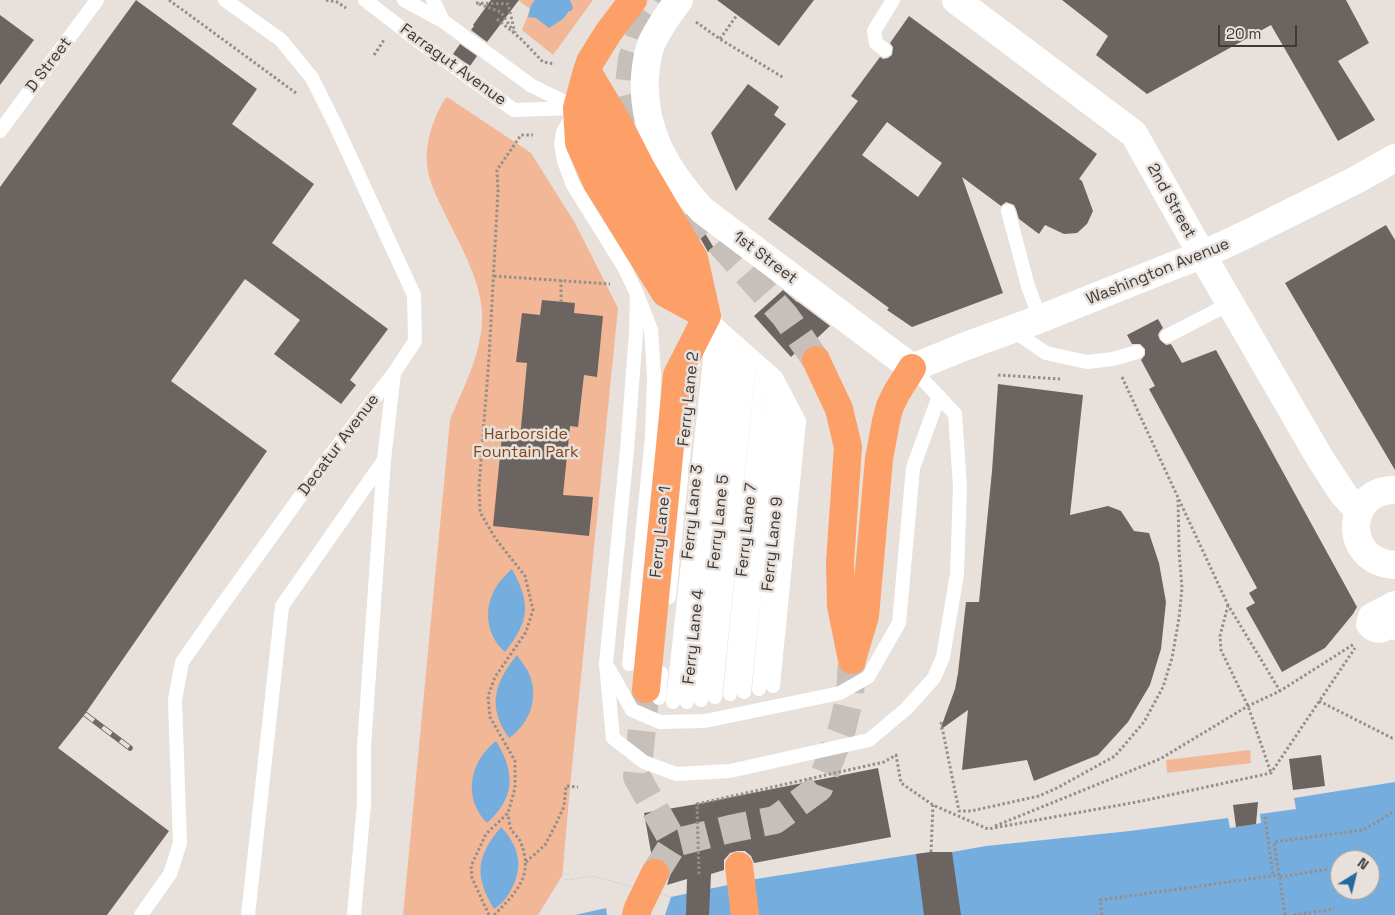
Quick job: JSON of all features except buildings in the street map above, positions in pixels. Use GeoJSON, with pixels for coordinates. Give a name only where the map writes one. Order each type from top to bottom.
{"type":"FeatureCollection","features":[{"type":"Feature","properties":{"kind":"highway"},"geometry":{"type":"LineString","coordinates":[[633,0],[608,33],[590,62],[587,71],[618,119],[640,166],[694,258],[710,328]]}},
{"type":"Feature","properties":{"kind":"highway"},"geometry":{"type":"LineString","coordinates":[[618,119],[579,143],[597,183],[665,293],[710,328]]}},
{"type":"Feature","properties":{"kind":"highway","name":"Ferry Lane 1"},"geometry":{"type":"LineString","coordinates":[[652,693],[677,375],[710,328]]}},
{"type":"Feature","properties":{"kind":"highway"},"geometry":{"type":"LineString","coordinates":[[816,360],[839,409],[848,447],[840,562],[841,606],[852,660],[865,616],[879,459],[886,420],[890,406],[912,368]]}},
{"type":"Feature","properties":{"kind":"highway"},"geometry":{"type":"LineString","coordinates":[[739,866],[745,915]]}},
{"type":"Feature","properties":{"kind":"highway"},"geometry":{"type":"LineString","coordinates":[[636,915],[655,873]]}},
{"type":"Feature","properties":{"kind":"main road","name":"2nd Street"},"geometry":{"type":"LineString","coordinates":[[956,0],[1134,134],[1230,304],[1321,460],[1344,495],[1377,498]]}},
{"type":"Feature","properties":{"kind":"main road","name":"1st Street"},"geometry":{"type":"LineString","coordinates":[[684,9],[652,43],[646,62],[644,92],[618,119],[663,159],[682,189],[702,210],[912,368]]}},
{"type":"Feature","properties":{"kind":"main road","name":"Washington Avenue"},"geometry":{"type":"LineString","coordinates":[[912,368],[1202,255],[1347,185],[1395,158]]}},
{"type":"Feature","properties":{"kind":"main road","name":"2nd Street"},"geometry":{"type":"LineString","coordinates":[[1377,498],[1356,524],[1357,536],[1362,548],[1371,558],[1382,564],[1395,565]]}},
{"type":"Feature","properties":{"kind":"main road"},"geometry":{"type":"LineString","coordinates":[[1395,605],[1372,617],[1370,624],[1380,630],[1393,622],[1395,626]]}},
{"type":"Feature","properties":{"kind":"main road"},"geometry":{"type":"LineString","coordinates":[[1395,632],[1392,636],[1395,646]]}},
{"type":"Feature","properties":{"kind":"lane","name":"D Street"},"geometry":{"type":"LineString","coordinates":[[0,130],[97,0]]}},
{"type":"Feature","properties":{"kind":"lane","name":"Decatur Avenue"},"geometry":{"type":"LineString","coordinates":[[140,915],[170,874],[180,843],[174,700],[182,662],[328,458],[394,373],[415,340],[414,295],[331,114],[312,78],[281,40],[225,0]]}},
{"type":"Feature","properties":{"kind":"lane","name":"Farragut Avenue"},"geometry":{"type":"LineString","coordinates":[[365,0],[514,110],[618,119]]}},
{"type":"Feature","properties":{"kind":"lane","name":"Farragut Avenue"},"geometry":{"type":"LineString","coordinates":[[404,0],[443,21],[532,86],[618,119]]}},
{"type":"Feature","properties":{"kind":"lane"},"geometry":{"type":"LineString","coordinates":[[433,0],[443,21]]}},
{"type":"Feature","properties":{"kind":"lane"},"geometry":{"type":"LineString","coordinates":[[885,50],[876,43],[874,31],[894,0]]}},
{"type":"Feature","properties":{"kind":"lane"},"geometry":{"type":"LineString","coordinates":[[618,119],[563,132],[561,144],[564,161],[573,184],[624,267],[637,294],[650,330],[654,376],[652,437],[629,664]]}},
{"type":"Feature","properties":{"kind":"lane"},"geometry":{"type":"LineString","coordinates":[[1008,211],[1028,286],[1040,319]]}},
{"type":"Feature","properties":{"kind":"lane"},"geometry":{"type":"LineString","coordinates":[[637,294],[627,450],[606,664],[613,738],[644,762],[676,774],[730,772],[869,740],[906,709],[934,678],[943,657],[957,574],[960,487],[955,414],[912,368]]}},
{"type":"Feature","properties":{"kind":"lane"},"geometry":{"type":"LineString","coordinates":[[1167,336],[1230,304]]}},
{"type":"Feature","properties":{"kind":"lane"},"geometry":{"type":"LineString","coordinates":[[710,328],[738,344],[776,377],[799,420],[773,686]]}},
{"type":"Feature","properties":{"kind":"lane","name":"Ferry Lane 2"},"geometry":{"type":"LineString","coordinates":[[668,610],[710,328]]}},
{"type":"Feature","properties":{"kind":"lane","name":"Ferry Lane 3"},"geometry":{"type":"LineString","coordinates":[[680,702],[710,328]]}},
{"type":"Feature","properties":{"kind":"lane"},"geometry":{"type":"LineString","coordinates":[[1012,330],[1046,353],[1087,362],[1113,359],[1137,352]]}},
{"type":"Feature","properties":{"kind":"lane","name":"Ferry Lane 5"},"geometry":{"type":"LineString","coordinates":[[701,700],[738,344]]}},
{"type":"Feature","properties":{"kind":"lane"},"geometry":{"type":"LineString","coordinates":[[715,697],[750,354]]}},
{"type":"Feature","properties":{"kind":"lane","name":"Ferry Lane 7"},"geometry":{"type":"LineString","coordinates":[[763,366],[737,693],[776,377]]}},
{"type":"Feature","properties":{"kind":"lane"},"geometry":{"type":"LineString","coordinates":[[354,915],[364,804],[364,746],[384,460],[394,373]]}},
{"type":"Feature","properties":{"kind":"lane"},"geometry":{"type":"LineString","coordinates":[[606,664],[632,710],[660,722],[705,721],[840,692],[868,677],[899,623],[913,468],[939,396]]}},
{"type":"Feature","properties":{"kind":"lane","name":"Ferry Lane 9"},"geometry":{"type":"LineString","coordinates":[[759,689],[787,399]]}},
{"type":"Feature","properties":{"kind":"lane"},"geometry":{"type":"LineString","coordinates":[[248,915],[282,606],[384,460]]}},
{"type":"Feature","properties":{"kind":"lane"},"geometry":{"type":"LineString","coordinates":[[652,693],[662,659]]}},
{"type":"Feature","properties":{"kind":"path"},"geometry":{"type":"LineString","coordinates":[[169,0],[298,94]]}},
{"type":"Feature","properties":{"kind":"path"},"geometry":{"type":"LineString","coordinates":[[476,4],[508,4],[515,34],[501,12],[476,4]]}},
{"type":"Feature","properties":{"kind":"path"},"geometry":{"type":"LineString","coordinates":[[684,9],[720,39],[784,78]]}},
{"type":"Feature","properties":{"kind":"path"},"geometry":{"type":"LineString","coordinates":[[720,39],[737,15]]}},
{"type":"Feature","properties":{"kind":"path"},"geometry":{"type":"LineString","coordinates":[[497,19],[543,62],[555,64]]}},
{"type":"Feature","properties":{"kind":"path"},"geometry":{"type":"LineString","coordinates":[[374,54],[386,38]]}},
{"type":"Feature","properties":{"kind":"path"},"geometry":{"type":"LineString","coordinates":[[494,915],[512,897],[523,881],[526,862],[520,841],[510,828],[508,813],[515,788],[515,761],[490,717],[488,696],[495,677],[526,632],[533,610],[525,576],[495,538],[480,512],[479,487],[494,276],[498,191],[497,170],[520,135],[533,135]]}},
{"type":"Feature","properties":{"kind":"path"},"geometry":{"type":"LineString","coordinates":[[494,276],[615,284]]}},
{"type":"Feature","properties":{"kind":"path"},"geometry":{"type":"LineString","coordinates":[[561,280],[561,302]]}},
{"type":"Feature","properties":{"kind":"path"},"geometry":{"type":"LineString","coordinates":[[1121,376],[1228,605],[1280,691]]}},
{"type":"Feature","properties":{"kind":"path"},"geometry":{"type":"LineString","coordinates":[[941,722],[959,811],[971,811],[1039,796],[1115,756],[1144,722],[1163,687],[1172,658],[1182,588],[1178,497]]}},
{"type":"Feature","properties":{"kind":"path"},"geometry":{"type":"LineString","coordinates":[[1228,605],[1220,636],[1221,650],[1248,706],[1271,773]]}},
{"type":"Feature","properties":{"kind":"path"},"geometry":{"type":"LineString","coordinates":[[699,874],[697,804],[884,762],[896,756],[901,783],[933,805],[988,829],[1142,801],[1271,773],[1360,640],[1280,691],[1248,706],[1160,759],[988,829]]}},
{"type":"Feature","properties":{"kind":"path"},"geometry":{"type":"LineString","coordinates":[[1319,701],[1392,738],[1395,736]]}},
{"type":"Feature","properties":{"kind":"path"},"geometry":{"type":"LineString","coordinates":[[526,862],[545,845],[564,806],[566,786],[578,787]]}},
{"type":"Feature","properties":{"kind":"path"},"geometry":{"type":"LineString","coordinates":[[931,852],[933,805]]}},
{"type":"Feature","properties":{"kind":"path"},"geometry":{"type":"LineString","coordinates":[[1285,915],[1274,842],[1363,830],[1395,811]]}},
{"type":"Feature","properties":{"kind":"path"},"geometry":{"type":"LineString","coordinates":[[489,915],[472,878],[472,866],[486,834],[508,813]]}},
{"type":"Feature","properties":{"kind":"path"},"geometry":{"type":"LineString","coordinates":[[1265,817],[1273,876]]}},
{"type":"Feature","properties":{"kind":"path"},"geometry":{"type":"LineString","coordinates":[[1102,915],[1100,900],[1329,869]]}},
{"type":"Feature","properties":{"kind":"path"},"geometry":{"type":"LineString","coordinates":[[1294,915],[1334,909]]}},
{"type":"Feature","properties":{"kind":"green space"},"geometry":{"type":"Polygon","coordinates":[[[518,0],[593,0],[553,55],[522,30],[530,9],[518,0]]]}},
{"type":"Feature","properties":{"kind":"green space","name":"Harborside Fountain Park"},"geometry":{"type":"Polygon","coordinates":[[[447,97],[531,153],[575,223],[618,308],[562,879],[540,915],[403,915],[450,420],[472,367],[480,340],[482,325],[480,298],[473,272],[436,195],[427,165],[431,129],[442,103],[447,97]]]}},
{"type":"Feature","properties":{"kind":"green space"},"geometry":{"type":"Polygon","coordinates":[[[1250,750],[1251,763],[1167,773],[1166,760],[1250,750]]]}},
{"type":"Feature","properties":{"kind":"water"},"geometry":{"type":"Polygon","coordinates":[[[535,0],[570,0],[573,8],[563,19],[549,28],[536,18],[528,17],[531,5],[535,0]]]}},
{"type":"Feature","properties":{"kind":"water"},"geometry":{"type":"Polygon","coordinates":[[[512,569],[522,592],[525,612],[519,630],[505,652],[490,630],[488,613],[489,604],[496,587],[512,569]]]}},
{"type":"Feature","properties":{"kind":"water"},"geometry":{"type":"Polygon","coordinates":[[[517,655],[530,676],[533,696],[530,712],[526,719],[516,733],[509,738],[498,716],[496,695],[503,675],[517,655]]]}},
{"type":"Feature","properties":{"kind":"water"},"geometry":{"type":"Polygon","coordinates":[[[496,741],[507,763],[509,774],[508,794],[503,804],[487,823],[479,813],[474,802],[472,780],[480,759],[496,741]]]}},
{"type":"Feature","properties":{"kind":"water"},"geometry":{"type":"Polygon","coordinates":[[[1395,782],[1395,915],[540,915],[562,879],[569,880],[592,876],[671,897],[756,879],[931,852],[952,852],[986,846],[1130,831],[1228,818],[1230,828],[1261,823],[1260,814],[1296,809],[1294,798],[1395,782]]]}},
{"type":"Feature","properties":{"kind":"water"},"geometry":{"type":"Polygon","coordinates":[[[501,827],[515,848],[518,871],[509,894],[494,909],[483,886],[481,866],[487,848],[501,827]]]}},
{"type":"Feature","properties":{"kind":"pier"},"geometry":{"type":"Polygon","coordinates":[[[562,876],[563,879],[569,880],[592,876],[671,897],[665,915],[607,915],[606,908],[575,915],[538,915],[562,876]]]}},
{"type":"Feature","properties":{"kind":"tunnel"},"geometry":{"type":"LineString","coordinates":[[654,159],[636,125],[628,94],[632,59],[642,30],[662,0]]}},
{"type":"Feature","properties":{"kind":"tunnel"},"geometry":{"type":"LineString","coordinates":[[691,210],[785,316],[816,360]]}},
{"type":"Feature","properties":{"kind":"tunnel"},"geometry":{"type":"LineString","coordinates":[[655,873],[674,843],[775,820],[819,788],[842,729],[850,696],[852,660]]}},
{"type":"Feature","properties":{"kind":"tunnel"},"geometry":{"type":"LineString","coordinates":[[646,689],[637,777],[674,843]]}},
{"type":"Feature","properties":{"kind":"railway"},"geometry":{"type":"LineString","coordinates":[[85,714],[130,748]]}}]}
